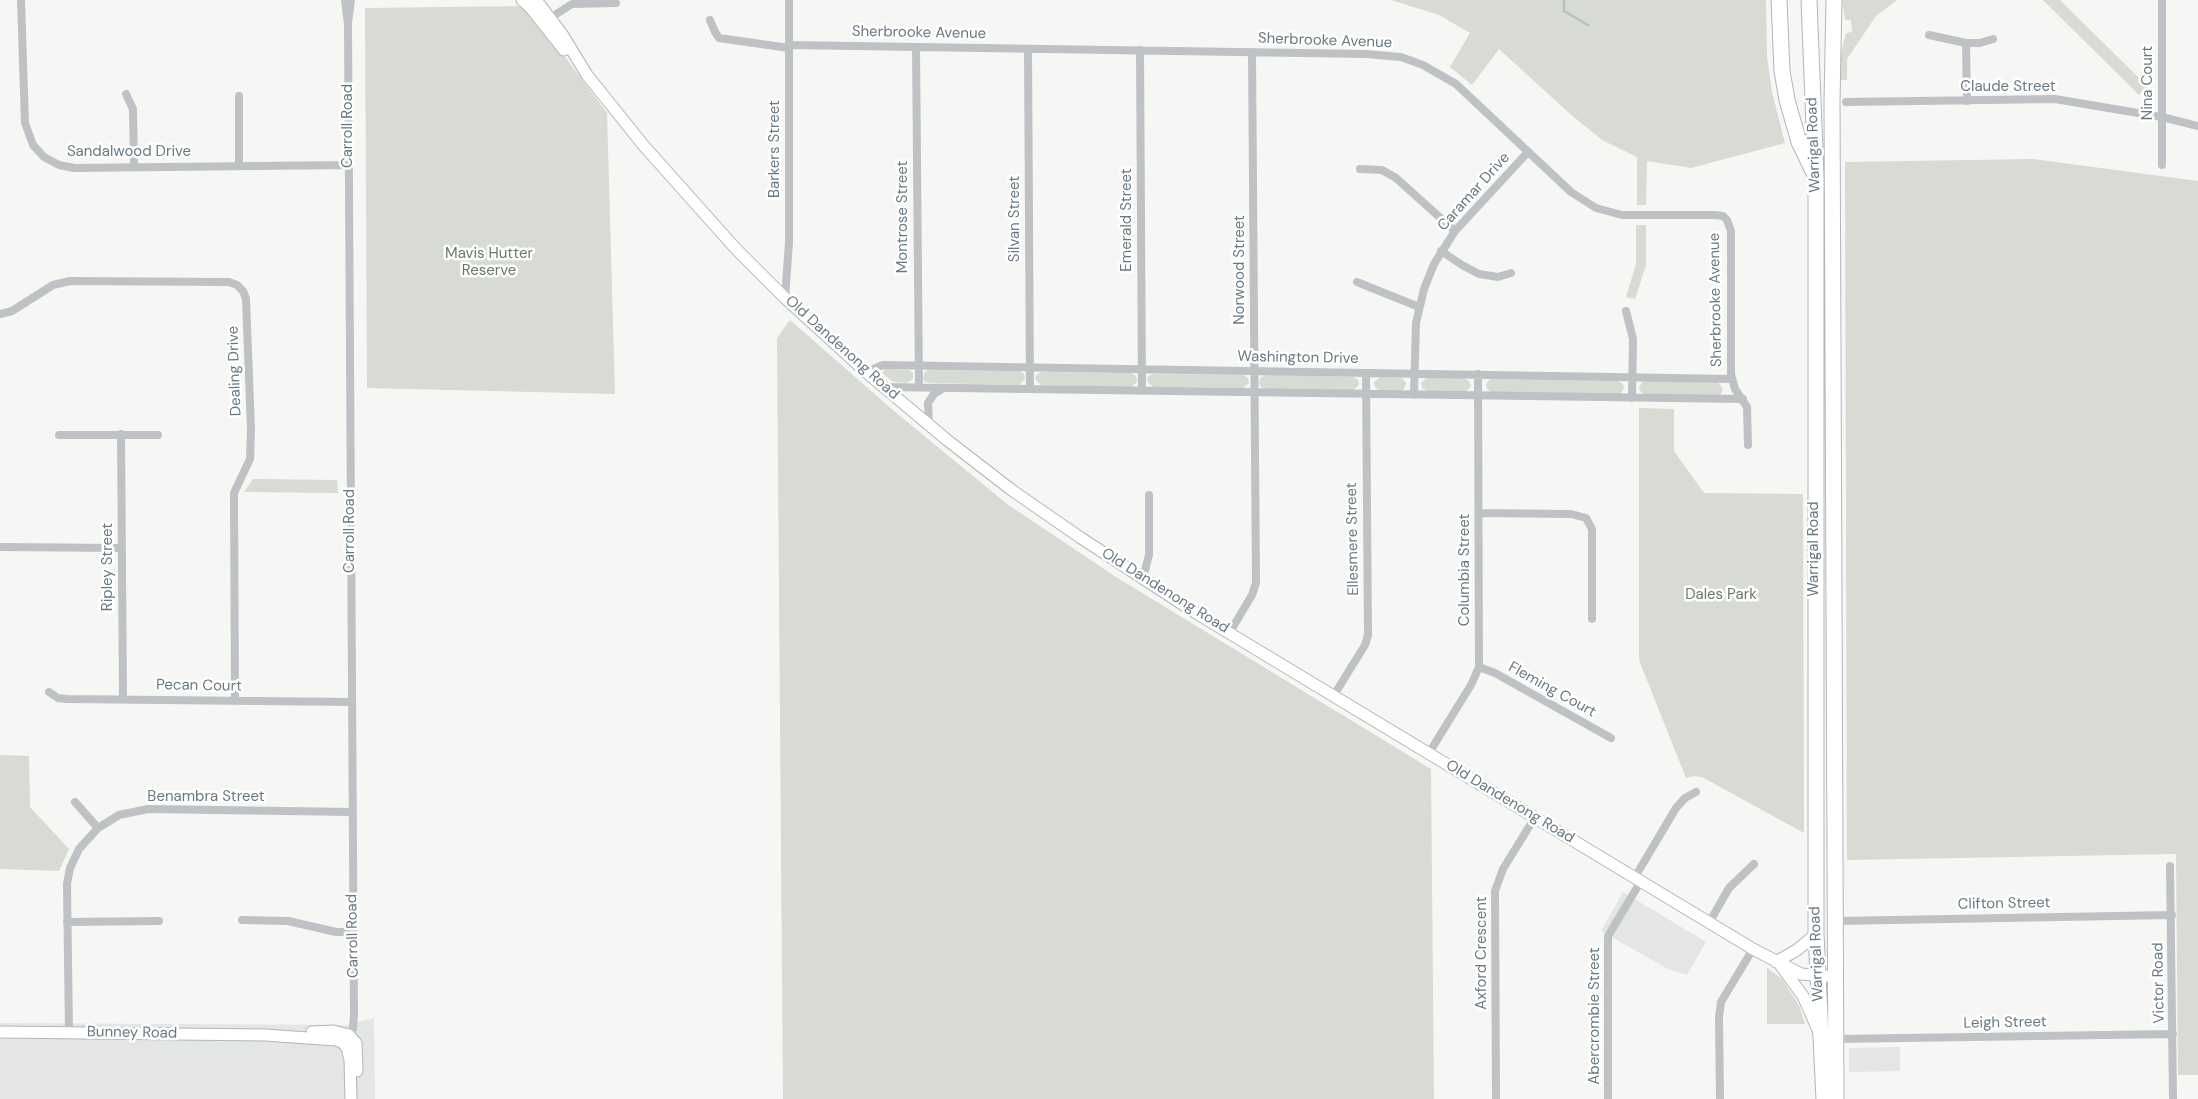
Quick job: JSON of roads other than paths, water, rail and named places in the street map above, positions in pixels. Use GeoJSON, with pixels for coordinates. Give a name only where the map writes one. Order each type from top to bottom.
{"type":"FeatureCollection","features":[{"type":"Feature","properties":{"kind":"highway"},"geometry":{"type":"LineString","coordinates":[[1779,0],[1782,71],[1787,100],[1799,142],[1816,177]]}},
{"type":"Feature","properties":{"kind":"highway","name":"Warrigal Road"},"geometry":{"type":"LineString","coordinates":[[1809,0],[1816,177],[1816,977],[1824,1099]]}},
{"type":"Feature","properties":{"kind":"highway","name":"Warrigal Road"},"geometry":{"type":"LineString","coordinates":[[1834,0],[1832,131],[1837,977],[1836,1099]]}},
{"type":"Feature","properties":{"kind":"main road","name":"Old Dandenong Road"},"geometry":{"type":"LineString","coordinates":[[523,0],[546,20]]}},
{"type":"Feature","properties":{"kind":"main road","name":"Old Dandenong Road"},"geometry":{"type":"LineString","coordinates":[[536,0],[546,20],[644,146],[692,202],[785,298],[866,372],[929,425],[1013,491],[1081,538],[1196,612],[1753,949],[1801,974],[1816,977],[1837,977]]}},
{"type":"Feature","properties":{"kind":"main road"},"geometry":{"type":"LineString","coordinates":[[1816,934],[1778,963],[1803,996],[1820,1034]]}},
{"type":"Feature","properties":{"kind":"main road","name":"Bunney Road"},"geometry":{"type":"LineString","coordinates":[[0,1032],[265,1035],[346,1038]]}},
{"type":"Feature","properties":{"kind":"main road"},"geometry":{"type":"LineString","coordinates":[[346,1038],[350,1060],[351,1099]]}},
{"type":"Feature","properties":{"kind":"main road","name":"Carroll Road"},"geometry":{"type":"LineString","coordinates":[[346,1038],[356,1043],[356,1099]]}},
{"type":"Feature","properties":{"kind":"street","name":"Sandalwood Drive"},"geometry":{"type":"LineString","coordinates":[[21,0],[24,123],[33,145],[44,156],[59,165],[74,168],[348,165]]}},
{"type":"Feature","properties":{"kind":"street","name":"Carroll Road"},"geometry":{"type":"LineString","coordinates":[[344,0],[348,25],[354,1023],[346,1038]]}},
{"type":"Feature","properties":{"kind":"street","name":"Carroll Road"},"geometry":{"type":"LineString","coordinates":[[348,25],[351,16],[351,0]]}},
{"type":"Feature","properties":{"kind":"street","name":"Barkers Street"},"geometry":{"type":"LineString","coordinates":[[785,298],[789,256],[789,0]]}},
{"type":"Feature","properties":{"kind":"street","name":"Nina Court"},"geometry":{"type":"LineString","coordinates":[[2162,0],[2162,165]]}},
{"type":"Feature","properties":{"kind":"street"},"geometry":{"type":"LineString","coordinates":[[546,20],[572,4],[616,2]]}},
{"type":"Feature","properties":{"kind":"street","name":"Sherbrooke Avenue"},"geometry":{"type":"LineString","coordinates":[[710,20],[718,37],[789,47],[916,47],[1379,54],[1411,60],[1434,70],[1456,84],[1579,199],[1606,212],[1631,215],[1716,215],[1725,218],[1729,223],[1730,231],[1732,382]]}},
{"type":"Feature","properties":{"kind":"street"},"geometry":{"type":"LineString","coordinates":[[1929,35],[1966,43],[1980,42],[1992,38]]}},
{"type":"Feature","properties":{"kind":"street"},"geometry":{"type":"LineString","coordinates":[[1966,43],[1967,101]]}},
{"type":"Feature","properties":{"kind":"street","name":"Montrose Street"},"geometry":{"type":"LineString","coordinates":[[916,47],[918,387]]}},
{"type":"Feature","properties":{"kind":"street","name":"Silvan Street"},"geometry":{"type":"LineString","coordinates":[[1028,49],[1030,389]]}},
{"type":"Feature","properties":{"kind":"street","name":"Emerald Street"},"geometry":{"type":"LineString","coordinates":[[1140,50],[1142,390]]}},
{"type":"Feature","properties":{"kind":"street","name":"Norwood Street"},"geometry":{"type":"LineString","coordinates":[[1230,632],[1254,591],[1256,583],[1252,52]]}},
{"type":"Feature","properties":{"kind":"street"},"geometry":{"type":"LineString","coordinates":[[126,94],[133,109],[134,167]]}},
{"type":"Feature","properties":{"kind":"street"},"geometry":{"type":"LineString","coordinates":[[239,96],[239,165]]}},
{"type":"Feature","properties":{"kind":"street","name":"Claude Street"},"geometry":{"type":"LineString","coordinates":[[1846,102],[2056,99],[2162,117],[2198,126]]}},
{"type":"Feature","properties":{"kind":"street","name":"Caramar Drive"},"geometry":{"type":"LineString","coordinates":[[1414,395],[1415,335],[1419,307],[1428,276],[1441,251],[1455,231],[1528,152]]}},
{"type":"Feature","properties":{"kind":"street"},"geometry":{"type":"LineString","coordinates":[[1360,169],[1382,170],[1396,178],[1455,231]]}},
{"type":"Feature","properties":{"kind":"street"},"geometry":{"type":"LineString","coordinates":[[1441,251],[1462,266],[1479,274],[1498,277],[1511,273]]}},
{"type":"Feature","properties":{"kind":"street","name":"Dealing Drive"},"geometry":{"type":"LineString","coordinates":[[0,314],[12,311],[53,285],[70,281],[229,282],[237,285],[243,291],[246,298],[251,429],[250,459],[234,493],[235,700]]}},
{"type":"Feature","properties":{"kind":"street"},"geometry":{"type":"LineString","coordinates":[[1357,282],[1419,307]]}},
{"type":"Feature","properties":{"kind":"street"},"geometry":{"type":"LineString","coordinates":[[1626,311],[1632,331],[1632,398]]}},
{"type":"Feature","properties":{"kind":"street","name":"Washington Drive"},"geometry":{"type":"LineString","coordinates":[[866,372],[882,365],[1632,377],[1732,382]]}},
{"type":"Feature","properties":{"kind":"street","name":"Ellesmere Street"},"geometry":{"type":"LineString","coordinates":[[1334,695],[1368,635],[1366,373]]}},
{"type":"Feature","properties":{"kind":"street","name":"Columbia Street"},"geometry":{"type":"LineString","coordinates":[[1429,753],[1471,685],[1479,667],[1478,374]]}},
{"type":"Feature","properties":{"kind":"street"},"geometry":{"type":"LineString","coordinates":[[1732,382],[1748,411],[1748,445]]}},
{"type":"Feature","properties":{"kind":"street"},"geometry":{"type":"LineString","coordinates":[[884,387],[1743,399]]}},
{"type":"Feature","properties":{"kind":"street"},"geometry":{"type":"LineString","coordinates":[[929,425],[928,407],[930,399],[936,392],[946,388]]}},
{"type":"Feature","properties":{"kind":"street","name":"Ripley Street"},"geometry":{"type":"LineString","coordinates":[[121,434],[123,699]]}},
{"type":"Feature","properties":{"kind":"street"},"geometry":{"type":"LineString","coordinates":[[58,435],[158,435]]}},
{"type":"Feature","properties":{"kind":"street"},"geometry":{"type":"LineString","coordinates":[[1143,578],[1149,555],[1149,495]]}},
{"type":"Feature","properties":{"kind":"street"},"geometry":{"type":"LineString","coordinates":[[1479,513],[1571,514],[1586,518],[1592,529],[1592,619]]}},
{"type":"Feature","properties":{"kind":"street"},"geometry":{"type":"LineString","coordinates":[[0,547],[121,548]]}},
{"type":"Feature","properties":{"kind":"street","name":"Fleming Court"},"geometry":{"type":"LineString","coordinates":[[1479,667],[1495,673],[1611,738]]}},
{"type":"Feature","properties":{"kind":"street","name":"Pecan Court"},"geometry":{"type":"LineString","coordinates":[[49,692],[58,698],[351,702]]}},
{"type":"Feature","properties":{"kind":"street","name":"Abercrombie Street"},"geometry":{"type":"LineString","coordinates":[[1608,1099],[1608,936],[1676,808],[1685,798],[1696,792]]}},
{"type":"Feature","properties":{"kind":"street"},"geometry":{"type":"LineString","coordinates":[[75,802],[98,828]]}},
{"type":"Feature","properties":{"kind":"street","name":"Benambra Street"},"geometry":{"type":"LineString","coordinates":[[69,1033],[66,892],[70,868],[79,849],[98,828],[119,816],[148,809],[352,812]]}},
{"type":"Feature","properties":{"kind":"street","name":"Axford Crescent"},"geometry":{"type":"LineString","coordinates":[[1496,1099],[1496,884],[1535,817]]}},
{"type":"Feature","properties":{"kind":"street"},"geometry":{"type":"LineString","coordinates":[[1709,923],[1729,888],[1754,864]]}},
{"type":"Feature","properties":{"kind":"street","name":"Victor Road"},"geometry":{"type":"LineString","coordinates":[[2170,866],[2173,1099]]}},
{"type":"Feature","properties":{"kind":"street","name":"Clifton Street"},"geometry":{"type":"LineString","coordinates":[[1836,921],[2172,915]]}},
{"type":"Feature","properties":{"kind":"street"},"geometry":{"type":"LineString","coordinates":[[242,920],[288,921],[336,932],[353,932]]}},
{"type":"Feature","properties":{"kind":"street"},"geometry":{"type":"LineString","coordinates":[[67,922],[159,921]]}},
{"type":"Feature","properties":{"kind":"street"},"geometry":{"type":"LineString","coordinates":[[1720,1099],[1719,1017],[1721,1002],[1753,949]]}},
{"type":"Feature","properties":{"kind":"street","name":"Leigh Street"},"geometry":{"type":"LineString","coordinates":[[1837,1039],[2173,1034]]}},
{"type":"Feature","properties":{"kind":"waterway"},"geometry":{"type":"LineString","coordinates":[[1564,0],[1564,11],[1588,25]]}},
{"type":"Feature","properties":{"kind":"park label","name":"Mavis Hutter Reserve"},"geometry":{"type":"Point","coordinates":[489,262]}},
{"type":"Feature","properties":{"kind":"park label","name":"Dales Park"},"geometry":{"type":"Point","coordinates":[1721,595]}}]}
